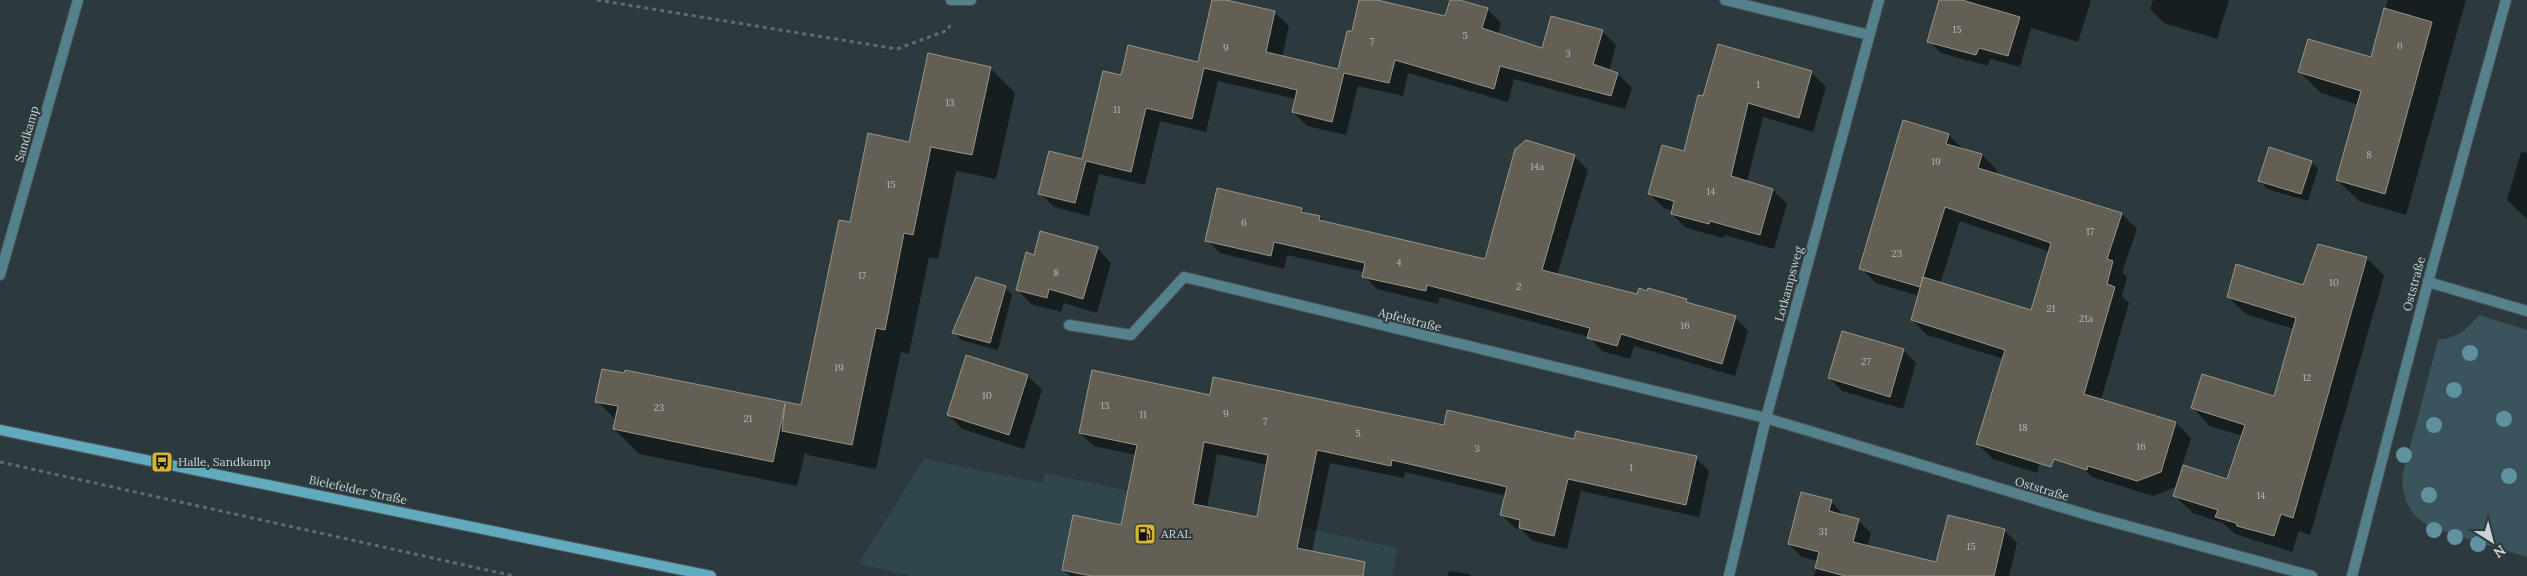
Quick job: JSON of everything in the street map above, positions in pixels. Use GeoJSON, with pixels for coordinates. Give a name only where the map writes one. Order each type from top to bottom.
{"type":"FeatureCollection","features":[{"type":"Feature","properties":{"kind":"street","name":"Sandkamp"},"geometry":{"type":"LineString","coordinates":[[0,275],[78,0]]}},
{"type":"Feature","properties":{"kind":"street"},"geometry":{"type":"LineString","coordinates":[[954,1],[971,0]]}},
{"type":"Feature","properties":{"kind":"street"},"geometry":{"type":"LineString","coordinates":[[1726,0],[1869,35]]}},
{"type":"Feature","properties":{"kind":"street","name":"Lotkampsweg"},"geometry":{"type":"LineString","coordinates":[[1729,576],[1766,418],[1879,0]]}},
{"type":"Feature","properties":{"kind":"street","name":"Oststraße"},"geometry":{"type":"LineString","coordinates":[[2352,576],[2428,282],[2506,0]]}},
{"type":"Feature","properties":{"kind":"street","name":"Apfelstraße"},"geometry":{"type":"LineString","coordinates":[[1069,325],[1131,335],[1184,278],[1766,418]]}},
{"type":"Feature","properties":{"kind":"street"},"geometry":{"type":"LineString","coordinates":[[2428,282],[2527,311]]}},
{"type":"Feature","properties":{"kind":"street","name":"Oststraße"},"geometry":{"type":"LineString","coordinates":[[1766,418],[2091,516],[2312,576]]}},
{"type":"Feature","properties":{"kind":"street","name":"Bielefelder Straße"},"geometry":{"type":"LineString","coordinates":[[0,430],[711,576]]}},
{"type":"Feature","properties":{"kind":"path"},"geometry":{"type":"LineString","coordinates":[[597,0],[896,49],[948,30],[954,1]]}},
{"type":"Feature","properties":{"kind":"path"},"geometry":{"type":"LineString","coordinates":[[0,462],[514,576]]}},
{"type":"Feature","properties":{"kind":"shaded area"},"geometry":{"type":"Polygon","coordinates":[[[2479,315],[2527,330],[2527,557],[2429,527],[2414,515],[2406,501],[2402,486],[2403,474],[2438,340],[2461,332],[2479,315]]]}},
{"type":"Feature","properties":{"kind":"shaded area"},"geometry":{"type":"Polygon","coordinates":[[[924,459],[1043,483],[1045,473],[1398,548],[1392,576],[913,576],[858,564],[924,459]]]}},
{"type":"Feature","properties":{"kind":"building"},"geometry":{"type":"Polygon","coordinates":[[[1212,0],[1226,0],[1275,11],[1266,52],[1338,69],[1347,31],[1352,31],[1359,0],[1377,0],[1445,16],[1450,0],[1459,0],[1488,8],[1482,28],[1542,48],[1551,16],[1603,30],[1593,64],[1618,73],[1611,96],[1500,66],[1494,89],[1395,60],[1389,83],[1344,73],[1332,122],[1292,112],[1297,90],[1204,68],[1192,119],[1146,108],[1131,172],[1086,161],[1075,203],[1038,194],[1049,151],[1082,159],[1103,71],[1121,75],[1128,45],[1198,62],[1212,0]]]}},
{"type":"Feature","properties":{"kind":"building"},"geometry":{"type":"Polygon","coordinates":[[[1939,0],[1962,0],[2020,17],[2008,56],[1979,48],[1976,55],[1927,42],[1939,0]]]}},
{"type":"Feature","properties":{"kind":"building"},"geometry":{"type":"Polygon","coordinates":[[[2384,8],[2432,22],[2385,194],[2336,180],[2361,91],[2298,72],[2308,39],[2371,57],[2384,8]]]}},
{"type":"Feature","properties":{"kind":"building"},"geometry":{"type":"Polygon","coordinates":[[[1718,44],[1812,71],[1799,118],[1748,103],[1731,176],[1773,189],[1760,235],[1710,221],[1709,224],[1671,214],[1674,201],[1648,194],[1662,145],[1684,151],[1698,95],[1703,96],[1718,44]]]}},
{"type":"Feature","properties":{"kind":"building"},"geometry":{"type":"Polygon","coordinates":[[[928,53],[991,67],[972,155],[931,147],[913,235],[904,233],[885,330],[876,328],[852,445],[782,431],[785,404],[773,462],[613,429],[618,406],[595,402],[602,369],[624,373],[625,370],[801,405],[839,220],[850,222],[868,133],[909,142],[928,53]]]}},
{"type":"Feature","properties":{"kind":"building"},"geometry":{"type":"Polygon","coordinates":[[[1903,120],[1949,134],[1946,144],[1982,154],[1978,168],[2122,213],[2107,259],[2113,261],[2107,284],[2115,287],[2084,394],[2176,422],[2161,472],[2137,481],[2088,466],[2087,470],[2054,459],[2051,467],[1976,444],[2005,350],[1911,320],[1922,281],[1920,287],[1859,269],[1903,120]],[[1945,207],[1923,277],[2031,310],[2051,243],[1945,207]]]}},
{"type":"Feature","properties":{"kind":"building"},"geometry":{"type":"Polygon","coordinates":[[[1526,140],[1575,155],[1542,270],[1637,294],[1639,288],[1647,291],[1648,288],[1687,299],[1686,302],[1736,316],[1722,364],[1621,334],[1617,346],[1587,338],[1590,328],[1427,285],[1426,291],[1362,277],[1365,263],[1274,242],[1271,256],[1205,241],[1217,188],[1302,208],[1301,212],[1320,216],[1319,220],[1485,259],[1515,149],[1526,140]]]}},
{"type":"Feature","properties":{"kind":"building"},"geometry":{"type":"Polygon","coordinates":[[[2269,147],[2312,161],[2301,194],[2258,181],[2269,147]]]}},
{"type":"Feature","properties":{"kind":"building"},"geometry":{"type":"Polygon","coordinates":[[[1040,231],[1098,247],[1083,299],[1049,289],[1047,298],[1016,290],[1026,252],[1034,255],[1040,231]]]}},
{"type":"Feature","properties":{"kind":"building"},"geometry":{"type":"Polygon","coordinates":[[[2318,244],[2367,257],[2293,518],[2281,514],[2274,536],[2237,526],[2236,523],[2215,517],[2218,510],[2173,496],[2183,465],[2227,479],[2245,425],[2191,408],[2202,374],[2274,396],[2296,318],[2227,297],[2236,264],[2303,285],[2318,244]]]}},
{"type":"Feature","properties":{"kind":"building"},"geometry":{"type":"Polygon","coordinates":[[[976,277],[1006,286],[990,343],[952,333],[976,277]]]}},
{"type":"Feature","properties":{"kind":"building"},"geometry":{"type":"Polygon","coordinates":[[[1842,331],[1904,349],[1890,397],[1828,378],[1842,331]]]}},
{"type":"Feature","properties":{"kind":"building"},"geometry":{"type":"Polygon","coordinates":[[[966,355],[1028,375],[1009,435],[947,415],[966,355]]]}},
{"type":"Feature","properties":{"kind":"building"},"geometry":{"type":"Polygon","coordinates":[[[1092,370],[1210,395],[1213,377],[1444,425],[1447,410],[1574,439],[1576,431],[1697,456],[1686,505],[1568,479],[1554,536],[1519,528],[1520,520],[1500,515],[1507,487],[1392,460],[1391,466],[1317,450],[1297,548],[1365,562],[1363,576],[1091,576],[1062,570],[1073,515],[1121,525],[1137,445],[1079,433],[1092,370]],[[1204,442],[1193,504],[1257,517],[1268,455],[1204,442]]]}},
{"type":"Feature","properties":{"kind":"building"},"geometry":{"type":"Polygon","coordinates":[[[1801,492],[1832,500],[1829,511],[1859,519],[1853,542],[1936,562],[1948,515],[2005,529],[1994,576],[1845,576],[1815,568],[1819,552],[1788,544],[1801,492]]]}},
{"type":"Feature","properties":{"kind":"place","name":"Halle, Sandkamp"},"geometry":{"type":"Point","coordinates":[162,462]}},
{"type":"Feature","properties":{"kind":"place","name":"ARAL"},"geometry":{"type":"Point","coordinates":[1145,534]}}]}
